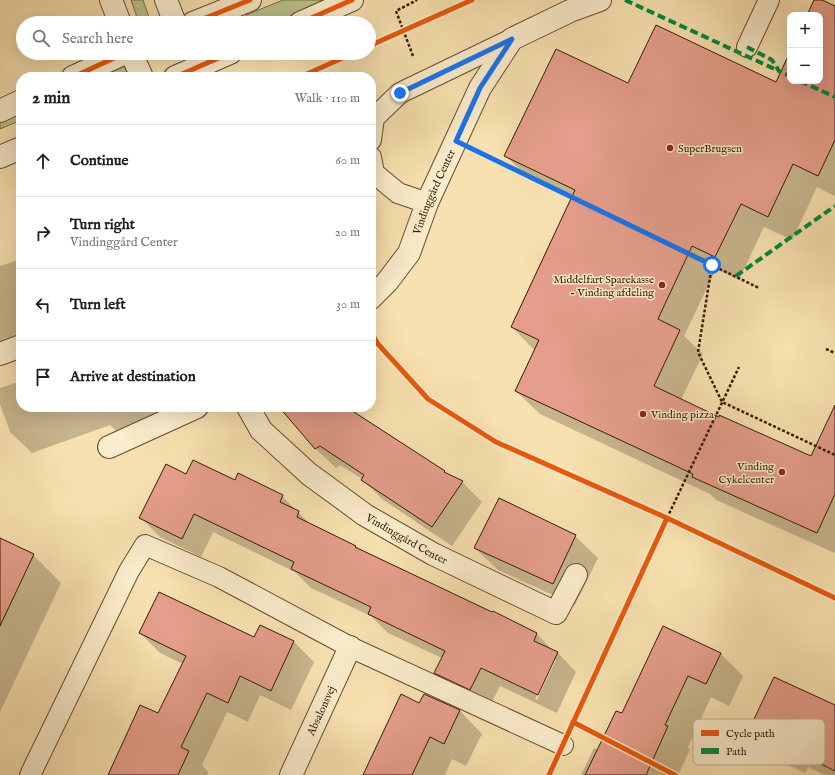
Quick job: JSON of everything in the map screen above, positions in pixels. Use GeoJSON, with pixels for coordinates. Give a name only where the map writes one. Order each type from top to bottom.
{"type":"FeatureCollection","features":[{"type":"Feature","properties":{"kind":"street"},"geometry":{"type":"LineString","coordinates":[[111,0],[117,16]]}},
{"type":"Feature","properties":{"kind":"street"},"geometry":{"type":"LineString","coordinates":[[166,0],[172,16]]}},
{"type":"Feature","properties":{"kind":"street"},"geometry":{"type":"LineString","coordinates":[[210,16],[250,0]]}},
{"type":"Feature","properties":{"kind":"street"},"geometry":{"type":"LineString","coordinates":[[316,16],[352,0]]}},
{"type":"Feature","properties":{"kind":"street"},"geometry":{"type":"LineString","coordinates":[[512,39],[570,11],[600,0]]}},
{"type":"Feature","properties":{"kind":"street","name":"Vindinggård Center"},"geometry":{"type":"LineString","coordinates":[[376,293],[387,282],[409,253],[427,203],[480,88],[512,39]]}},
{"type":"Feature","properties":{"kind":"street"},"geometry":{"type":"LineString","coordinates":[[84,72],[110,60]]}},
{"type":"Feature","properties":{"kind":"street"},"geometry":{"type":"LineString","coordinates":[[134,60],[140,72]]}},
{"type":"Feature","properties":{"kind":"street"},"geometry":{"type":"LineString","coordinates":[[185,66],[206,60]]}},
{"type":"Feature","properties":{"kind":"street"},"geometry":{"type":"LineString","coordinates":[[0,111],[16,103]]}},
{"type":"Feature","properties":{"kind":"street"},"geometry":{"type":"LineString","coordinates":[[0,157],[16,150]]}},
{"type":"Feature","properties":{"kind":"street"},"geometry":{"type":"LineString","coordinates":[[0,354],[16,348]]}},
{"type":"Feature","properties":{"kind":"street"},"geometry":{"type":"LineString","coordinates":[[110,447],[187,412]]}},
{"type":"Feature","properties":{"kind":"street","name":"Vindinggård Center"},"geometry":{"type":"LineString","coordinates":[[251,412],[261,430],[309,474],[365,515],[433,554],[556,613],[576,575]]}},
{"type":"Feature","properties":{"kind":"street","name":"Absalonsvej"},"geometry":{"type":"LineString","coordinates":[[290,775],[350,647]]}},
{"type":"Feature","properties":{"kind":"lane"},"geometry":{"type":"LineString","coordinates":[[747,47],[769,0]]}},
{"type":"Feature","properties":{"kind":"lane"},"geometry":{"type":"LineString","coordinates":[[376,116],[400,93],[512,39]]}},
{"type":"Feature","properties":{"kind":"lane"},"geometry":{"type":"LineString","coordinates":[[376,175],[398,193],[427,203]]}},
{"type":"Feature","properties":{"kind":"lane"},"geometry":{"type":"LineString","coordinates":[[30,775],[129,571],[145,545],[219,577],[350,647],[563,745]]}},
{"type":"Feature","properties":{"kind":"path"},"geometry":{"type":"LineString","coordinates":[[397,34],[410,28]]}},
{"type":"Feature","properties":{"kind":"path"},"geometry":{"type":"LineString","coordinates":[[456,141],[759,288]]}},
{"type":"Feature","properties":{"kind":"path"},"geometry":{"type":"LineString","coordinates":[[712,265],[698,352],[722,402],[835,455]]}},
{"type":"Feature","properties":{"kind":"path"},"geometry":{"type":"LineString","coordinates":[[826,349],[835,353]]}},
{"type":"Feature","properties":{"kind":"path"},"geometry":{"type":"LineString","coordinates":[[664,525],[738,367]]}},
{"type":"Feature","properties":{"kind":"path"},"geometry":{"type":"LineString","coordinates":[[660,515],[674,521]]}},
{"type":"Feature","properties":{"kind":"green space"},"geometry":{"type":"Polygon","coordinates":[[[131,0],[143,0],[149,16],[137,16],[131,0]]]}},
{"type":"Feature","properties":{"kind":"green space"},"geometry":{"type":"Polygon","coordinates":[[[283,0],[323,0],[290,16],[246,15],[283,0]]]}},
{"type":"Feature","properties":{"kind":"green space"},"geometry":{"type":"Polygon","coordinates":[[[126,65],[129,72],[110,72],[126,65]]]}},
{"type":"Feature","properties":{"kind":"green space"},"geometry":{"type":"Polygon","coordinates":[[[16,114],[16,122],[0,129],[0,121],[16,114]]]}},
{"type":"Feature","properties":{"kind":"building"},"geometry":{"type":"Polygon","coordinates":[[[814,0],[822,0],[835,6],[835,140],[818,176],[793,164],[768,217],[741,204],[715,257],[692,246],[658,319],[680,330],[654,386],[719,417],[719,415],[811,456],[835,405],[835,494],[817,533],[692,477],[693,474],[515,391],[539,340],[511,327],[575,190],[504,156],[556,49],[628,83],[656,25],[776,82],[787,58],[787,84],[823,84],[823,12],[808,12],[814,0]]]}},
{"type":"Feature","properties":{"kind":"building"},"geometry":{"type":"Polygon","coordinates":[[[283,412],[354,412],[445,471],[444,472],[463,481],[432,527],[361,480],[364,475],[320,446],[315,449],[283,412]]]}},
{"type":"Feature","properties":{"kind":"building"},"geometry":{"type":"Polygon","coordinates":[[[193,460],[235,480],[238,473],[283,495],[280,502],[299,511],[297,517],[356,546],[355,547],[537,633],[534,641],[558,652],[538,695],[481,668],[470,690],[434,673],[445,651],[368,614],[371,607],[291,569],[294,562],[194,514],[182,539],[139,518],[166,464],[186,474],[193,460]]]}},
{"type":"Feature","properties":{"kind":"building"},"geometry":{"type":"Polygon","coordinates":[[[499,498],[576,535],[553,584],[474,548],[499,498]]]}},
{"type":"Feature","properties":{"kind":"building"},"geometry":{"type":"Polygon","coordinates":[[[0,538],[34,554],[0,626],[0,538]]]}},
{"type":"Feature","properties":{"kind":"building"},"geometry":{"type":"Polygon","coordinates":[[[159,592],[254,637],[260,625],[294,641],[271,691],[240,676],[228,703],[207,693],[181,747],[189,751],[178,775],[108,775],[140,705],[158,713],[186,656],[139,633],[159,592]]]}},
{"type":"Feature","properties":{"kind":"building"},"geometry":{"type":"Polygon","coordinates":[[[663,626],[721,653],[706,684],[688,676],[665,725],[668,726],[646,775],[585,775],[616,711],[622,713],[663,626]]]}},
{"type":"Feature","properties":{"kind":"building"},"geometry":{"type":"Polygon","coordinates":[[[774,677],[835,705],[835,771],[823,765],[825,765],[825,719],[754,719],[774,677]]]}},
{"type":"Feature","properties":{"kind":"building"},"geometry":{"type":"Polygon","coordinates":[[[401,694],[419,703],[424,694],[460,710],[444,744],[430,737],[412,775],[363,775],[401,694]]]}},
{"type":"Feature","properties":{"kind":"marked path"},"geometry":{"type":"LineString","coordinates":[[625,0],[779,71]]}},
{"type":"Feature","properties":{"kind":"marked path"},"geometry":{"type":"LineString","coordinates":[[747,47],[772,60],[779,71],[787,75]]}},
{"type":"Feature","properties":{"kind":"marked path"},"geometry":{"type":"LineString","coordinates":[[807,84],[835,97]]}},
{"type":"Feature","properties":{"kind":"marked path"},"geometry":{"type":"LineString","coordinates":[[736,276],[835,206]]}},
{"type":"Feature","properties":{"kind":"cycle path"},"geometry":{"type":"LineString","coordinates":[[210,16],[250,0]]}},
{"type":"Feature","properties":{"kind":"cycle path"},"geometry":{"type":"LineString","coordinates":[[316,16],[352,0]]}},
{"type":"Feature","properties":{"kind":"cycle path"},"geometry":{"type":"LineString","coordinates":[[376,43],[472,0]]}},
{"type":"Feature","properties":{"kind":"cycle path"},"geometry":{"type":"LineString","coordinates":[[84,72],[110,60]]}},
{"type":"Feature","properties":{"kind":"cycle path"},"geometry":{"type":"LineString","coordinates":[[186,72],[214,60]]}},
{"type":"Feature","properties":{"kind":"cycle path"},"geometry":{"type":"LineString","coordinates":[[311,72],[338,60]]}},
{"type":"Feature","properties":{"kind":"cycle path"},"geometry":{"type":"LineString","coordinates":[[376,341],[428,399],[496,442],[667,518],[835,598]]}},
{"type":"Feature","properties":{"kind":"cycle path"},"geometry":{"type":"LineString","coordinates":[[549,775],[667,518]]}},
{"type":"Feature","properties":{"kind":"cycle path"},"geometry":{"type":"LineString","coordinates":[[573,722],[675,775]]}},
{"type":"Feature","properties":{"kind":"place","name":"SuperBrugsen"},"geometry":{"type":"Point","coordinates":[670,148]}},
{"type":"Feature","properties":{"kind":"place","name":"Middelfart Sparekasse - Vinding afdeling"},"geometry":{"type":"Point","coordinates":[662,285]}},
{"type":"Feature","properties":{"kind":"place","name":"Vinding pizza"},"geometry":{"type":"Point","coordinates":[643,414]}},
{"type":"Feature","properties":{"kind":"place","name":"Vinding Cykelcenter"},"geometry":{"type":"Point","coordinates":[782,472]}},
{"type":"Feature","properties":{"kind":"route"},"geometry":{"type":"LineString","coordinates":[[400,93],[512,39],[480,88],[456,141],[712,265]]}}]}
